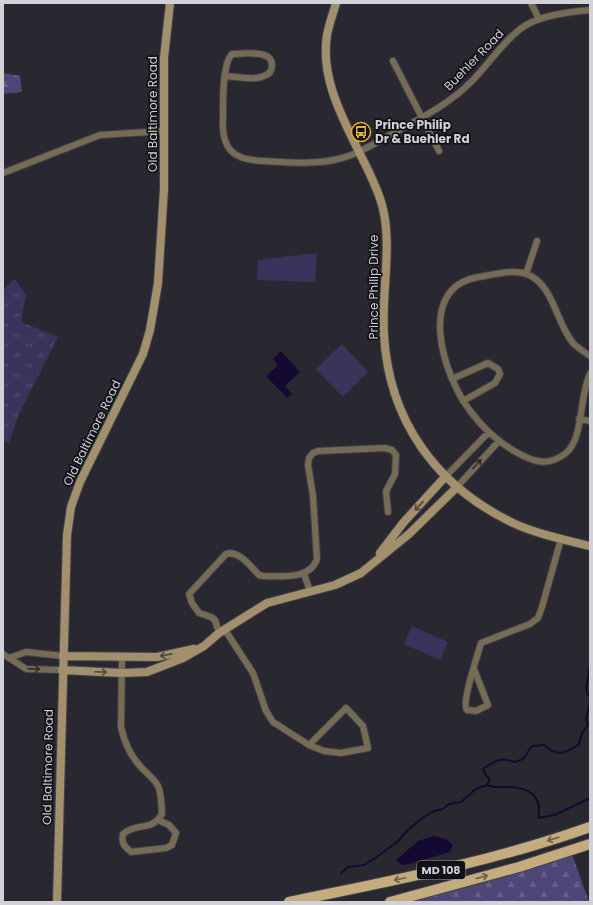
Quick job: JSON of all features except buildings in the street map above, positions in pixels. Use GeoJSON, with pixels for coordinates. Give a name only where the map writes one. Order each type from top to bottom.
{"type":"FeatureCollection","features":[{"type":"Feature","properties":{"kind":"main road","name":"MD 108"},"geometry":{"type":"LineString","coordinates":[[289,902],[444,870],[517,850],[590,827]]}},
{"type":"Feature","properties":{"kind":"main road","name":"MD 108"},"geometry":{"type":"LineString","coordinates":[[390,902],[519,867],[590,844]]}},
{"type":"Feature","properties":{"kind":"street","name":"Old Baltimore Road"},"geometry":{"type":"LineString","coordinates":[[57,902],[62,670],[64,656],[67,535],[71,507],[80,482],[143,354],[150,330],[159,269],[164,189],[164,58],[170,3]]}},
{"type":"Feature","properties":{"kind":"street","name":"Prince Philip Drive"},"geometry":{"type":"LineString","coordinates":[[336,3],[327,36],[328,72],[335,100],[378,190],[386,227],[384,335],[390,378],[401,412],[427,456],[456,488],[478,504],[514,524],[561,539],[590,546]]}},
{"type":"Feature","properties":{"kind":"street"},"geometry":{"type":"LineString","coordinates":[[531,3],[538,19]]}},
{"type":"Feature","properties":{"kind":"street","name":"Buehler Road"},"geometry":{"type":"LineString","coordinates":[[226,76],[258,78],[267,75],[271,70],[272,64],[270,58],[265,54],[232,54],[228,58],[226,76],[223,135],[226,147],[234,155],[246,160],[260,161],[321,162],[340,159],[359,152],[438,109],[471,82],[523,26],[538,19],[590,10]]}},
{"type":"Feature","properties":{"kind":"street"},"geometry":{"type":"LineString","coordinates":[[393,61],[439,151]]}},
{"type":"Feature","properties":{"kind":"street"},"geometry":{"type":"LineString","coordinates":[[3,173],[100,135],[164,131]]}},
{"type":"Feature","properties":{"kind":"street"},"geometry":{"type":"LineString","coordinates":[[526,274],[537,240]]}},
{"type":"Feature","properties":{"kind":"street"},"geometry":{"type":"LineString","coordinates":[[590,356],[573,342],[539,282],[526,274],[508,273],[471,278],[460,282],[447,295],[441,310],[440,320],[442,349],[452,379],[463,401],[470,412],[499,441],[535,462],[550,462],[560,458],[571,448],[575,439],[583,394],[590,374]]}},
{"type":"Feature","properties":{"kind":"street"},"geometry":{"type":"LineString","coordinates":[[452,379],[488,363],[498,369],[500,374],[495,383],[463,401]]}},
{"type":"Feature","properties":{"kind":"street"},"geometry":{"type":"LineString","coordinates":[[579,419],[590,421]]}},
{"type":"Feature","properties":{"kind":"street"},"geometry":{"type":"LineString","coordinates":[[372,564],[403,522],[489,432]]}},
{"type":"Feature","properties":{"kind":"street"},"geometry":{"type":"LineString","coordinates":[[6,656],[26,669],[122,673],[147,672],[183,658],[204,646],[222,631],[267,603],[347,581],[372,564],[409,534],[456,488],[499,441]]}},
{"type":"Feature","properties":{"kind":"street"},"geometry":{"type":"LineString","coordinates":[[308,745],[346,708],[363,726],[368,748],[333,752],[308,745],[278,726],[269,717],[252,673],[215,620],[199,613],[192,603],[189,594],[226,554],[232,552],[238,554],[259,575],[263,576],[304,574],[311,570],[316,559],[313,496],[308,465],[309,458],[313,453],[318,451],[385,448],[392,450],[396,454],[396,462],[395,474],[386,491],[388,512]]}},
{"type":"Feature","properties":{"kind":"street"},"geometry":{"type":"LineString","coordinates":[[474,669],[488,705],[476,711],[467,710],[465,704],[474,669],[481,643],[530,624],[538,618],[561,539]]}},
{"type":"Feature","properties":{"kind":"street"},"geometry":{"type":"LineString","coordinates":[[304,574],[310,591]]}},
{"type":"Feature","properties":{"kind":"street"},"geometry":{"type":"LineString","coordinates":[[6,656],[26,652],[64,656],[157,657],[204,646]]}},
{"type":"Feature","properties":{"kind":"street"},"geometry":{"type":"LineString","coordinates":[[122,657],[121,727],[130,752],[139,765],[154,779],[158,787],[162,814],[158,820],[147,826],[136,826],[123,834],[122,841],[125,847],[131,852],[166,848],[172,845],[176,833],[174,829],[158,820]]}},
{"type":"Feature","properties":{"kind":"green space"},"geometry":{"type":"Polygon","coordinates":[[[3,73],[20,76],[22,92],[3,94],[3,73]]]}},
{"type":"Feature","properties":{"kind":"green space"},"geometry":{"type":"Polygon","coordinates":[[[317,254],[315,282],[257,280],[258,260],[317,254]]]}},
{"type":"Feature","properties":{"kind":"green space"},"geometry":{"type":"Polygon","coordinates":[[[15,279],[26,295],[21,322],[58,337],[19,414],[9,443],[3,440],[3,290],[15,279]]]}},
{"type":"Feature","properties":{"kind":"green space"},"geometry":{"type":"Polygon","coordinates":[[[342,344],[368,372],[343,397],[316,369],[342,344]]]}},
{"type":"Feature","properties":{"kind":"green space"},"geometry":{"type":"Polygon","coordinates":[[[412,626],[448,642],[440,660],[404,644],[412,626]]]}},
{"type":"Feature","properties":{"kind":"green space"},"geometry":{"type":"Polygon","coordinates":[[[571,851],[589,902],[390,902],[571,851]]]}},
{"type":"Feature","properties":{"kind":"shaded area"},"geometry":{"type":"Polygon","coordinates":[[[281,351],[300,372],[285,386],[292,394],[287,398],[266,376],[278,365],[273,359],[281,351]]]}},
{"type":"Feature","properties":{"kind":"shaded area"},"geometry":{"type":"Polygon","coordinates":[[[434,836],[446,839],[453,845],[450,852],[405,865],[402,865],[396,860],[418,841],[434,836]]]}},
{"type":"Feature","properties":{"kind":"waterway"},"geometry":{"type":"LineString","coordinates":[[590,664],[586,690],[590,698]]}},
{"type":"Feature","properties":{"kind":"waterway"},"geometry":{"type":"LineString","coordinates":[[341,873],[348,867],[364,865],[374,859],[397,842],[421,819],[434,811],[443,809],[449,804],[461,802],[476,789],[487,785],[490,779],[486,776],[483,769],[498,760],[515,762],[523,759],[532,746],[544,745],[557,753],[561,753],[579,744],[582,733],[588,725],[586,720],[590,702]]}},
{"type":"Feature","properties":{"kind":"waterway"},"geometry":{"type":"LineString","coordinates":[[487,785],[494,787],[514,787],[532,794],[538,803],[538,818],[555,815],[590,798]]}},
{"type":"Feature","properties":{"kind":"place","name":"Prince Philip Dr & Buehler Rd"},"geometry":{"type":"Point","coordinates":[361,132]}}]}
